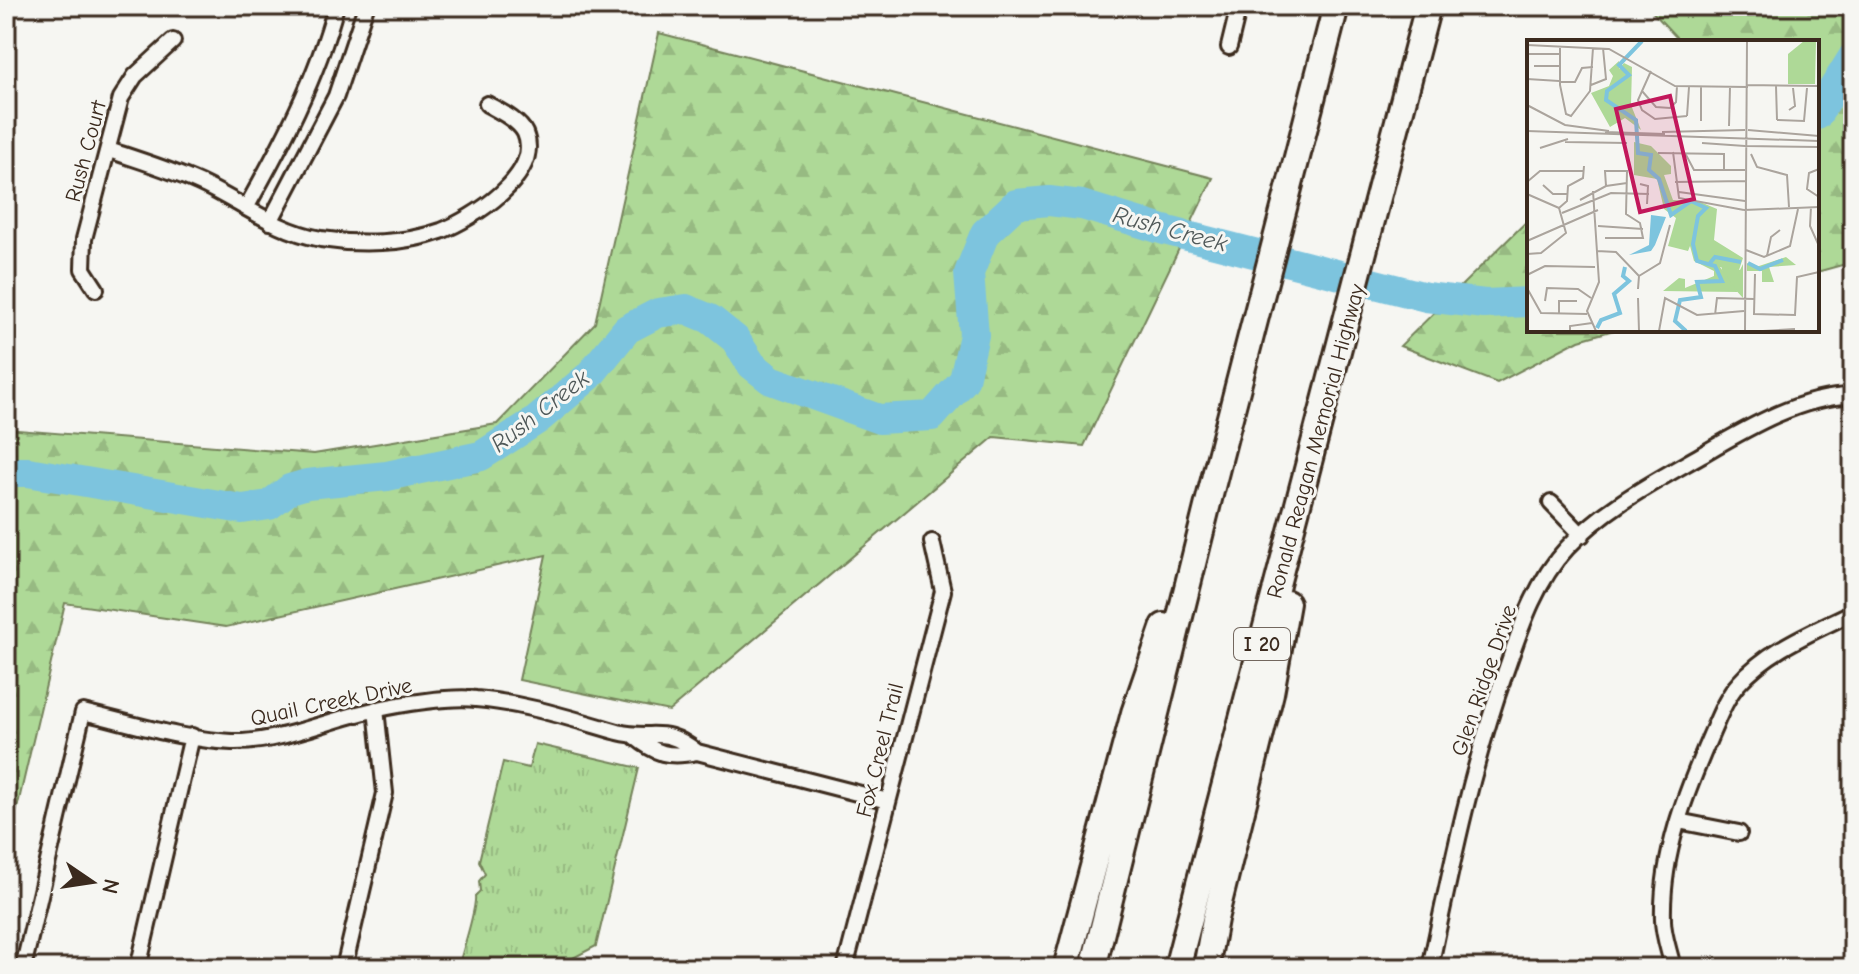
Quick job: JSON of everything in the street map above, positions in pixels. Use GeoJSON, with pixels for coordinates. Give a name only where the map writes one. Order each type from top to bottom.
{"type":"FeatureCollection","features":[{"type":"Feature","properties":{"kind":"highway"},"geometry":{"type":"LineString","coordinates":[[1093,968],[1211,491],[1336,6]]}},
{"type":"Feature","properties":{"kind":"highway","name":"Ronald Reagan Memorial Highway"},"geometry":{"type":"LineString","coordinates":[[1177,968],[1427,13]]}},
{"type":"Feature","properties":{"kind":"highway"},"geometry":{"type":"LineString","coordinates":[[1206,968],[1215,919],[1271,693],[1317,434]]}},
{"type":"Feature","properties":{"kind":"highway"},"geometry":{"type":"LineString","coordinates":[[1066,968],[1134,713],[1211,491]]}},
{"type":"Feature","properties":{"kind":"street"},"geometry":{"type":"LineString","coordinates":[[6,17],[9,6]]}},
{"type":"Feature","properties":{"kind":"street"},"geometry":{"type":"LineString","coordinates":[[246,208],[281,145],[306,90],[336,6]]}},
{"type":"Feature","properties":{"kind":"street"},"geometry":{"type":"LineString","coordinates":[[270,222],[336,96],[366,6]]}},
{"type":"Feature","properties":{"kind":"street"},"geometry":{"type":"LineString","coordinates":[[1229,47],[1239,6]]}},
{"type":"Feature","properties":{"kind":"street","name":"Rush Court"},"geometry":{"type":"LineString","coordinates":[[96,289],[83,269],[84,239],[121,98],[135,76],[173,41]]}},
{"type":"Feature","properties":{"kind":"street"},"geometry":{"type":"LineString","coordinates":[[109,150],[198,183],[270,222],[320,238],[360,242],[410,239],[441,231],[485,209],[512,183],[524,162],[527,146],[525,133],[517,123],[487,104]]}},
{"type":"Feature","properties":{"kind":"street","name":"Glen Ridge Drive"},"geometry":{"type":"LineString","coordinates":[[1430,968],[1482,740],[1524,618],[1553,565],[1567,547],[1620,502],[1743,430],[1809,403],[1853,396]]}},
{"type":"Feature","properties":{"kind":"street"},"geometry":{"type":"LineString","coordinates":[[1551,503],[1582,535]]}},
{"type":"Feature","properties":{"kind":"street","name":"Fox Creel Trail"},"geometry":{"type":"LineString","coordinates":[[845,968],[943,591],[932,542]]}},
{"type":"Feature","properties":{"kind":"street"},"geometry":{"type":"LineString","coordinates":[[1673,968],[1663,921],[1670,843],[1694,774],[1719,716],[1737,685],[1759,664],[1786,646],[1853,612]]}},
{"type":"Feature","properties":{"kind":"street","name":"Quail Creek Drive"},"geometry":{"type":"LineString","coordinates":[[23,968],[83,712],[231,742],[260,740],[376,709],[477,699],[502,702],[634,736],[651,750],[676,756],[697,752],[888,801]]}},
{"type":"Feature","properties":{"kind":"street"},"geometry":{"type":"LineString","coordinates":[[344,968],[385,793],[376,709]]}},
{"type":"Feature","properties":{"kind":"street"},"geometry":{"type":"LineString","coordinates":[[138,968],[192,736]]}},
{"type":"Feature","properties":{"kind":"street"},"geometry":{"type":"LineString","coordinates":[[1678,821],[1739,833]]}},
{"type":"Feature","properties":{"kind":"green space"},"geometry":{"type":"Polygon","coordinates":[[[1647,6],[1853,6],[1853,262],[1819,271],[1819,40],[1678,39],[1647,6]]]}},
{"type":"Feature","properties":{"kind":"green space"},"geometry":{"type":"Polygon","coordinates":[[[659,33],[1213,178],[1084,446],[994,437],[669,711],[519,680],[546,555],[226,627],[65,603],[6,856],[6,429],[314,454],[497,424],[595,323],[659,33]]]}},
{"type":"Feature","properties":{"kind":"green space"},"geometry":{"type":"Polygon","coordinates":[[[1527,221],[1527,332],[1607,332],[1579,340],[1497,383],[1400,346],[1527,221]]]}},
{"type":"Feature","properties":{"kind":"green space"},"geometry":{"type":"Polygon","coordinates":[[[535,744],[639,768],[596,946],[554,968],[458,968],[472,920],[475,896],[480,891],[479,881],[485,874],[479,861],[503,762],[529,768],[535,744]]]}},
{"type":"Feature","properties":{"kind":"waterway","name":"Rush Creek"},"geometry":{"type":"LineString","coordinates":[[1819,112],[1853,57]]}},
{"type":"Feature","properties":{"kind":"waterway","name":"Rush Creek"},"geometry":{"type":"LineString","coordinates":[[6,472],[28,472],[242,509],[269,505],[290,489],[307,484],[387,476],[481,456],[537,420],[589,376],[627,329],[658,313],[686,309],[710,319],[735,339],[752,365],[771,380],[879,419],[932,416],[964,380],[974,335],[969,273],[985,233],[1016,204],[1049,201],[1082,205],[1164,230],[1426,297],[1485,304],[1527,302]]}}]}
